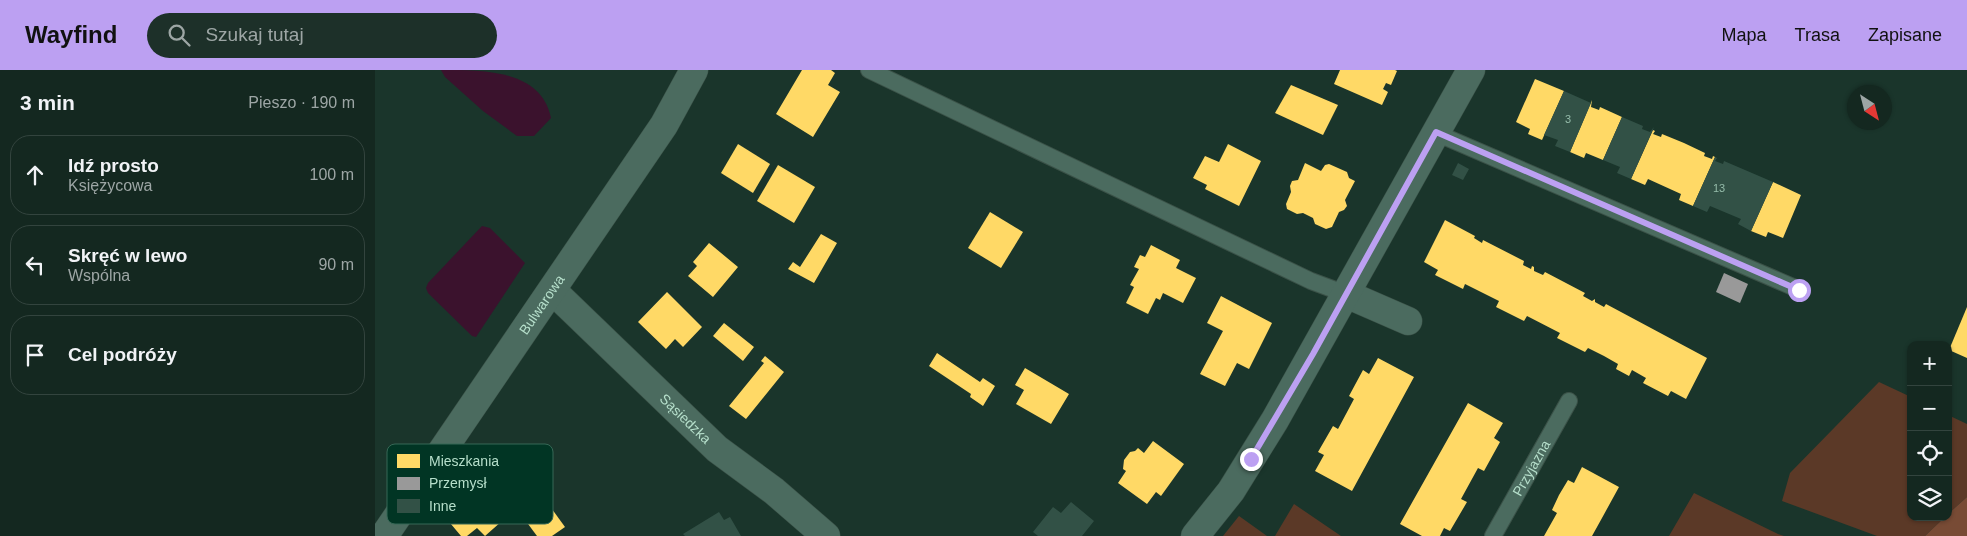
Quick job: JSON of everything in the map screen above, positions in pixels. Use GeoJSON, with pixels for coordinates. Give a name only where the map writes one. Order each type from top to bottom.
{"type":"FeatureCollection","features":[{"type":"Feature","properties":{"kind":"street","name":"Bulwarowa"},"geometry":{"type":"LineString","coordinates":[[447,444],[664,126],[694,70]]}},
{"type":"Feature","properties":{"kind":"street"},"geometry":{"type":"LineString","coordinates":[[1195,536],[1231,491],[1275,420],[1471,70]]}},
{"type":"Feature","properties":{"kind":"street","name":"Sąsiedzka"},"geometry":{"type":"LineString","coordinates":[[553,291],[717,449],[775,491],[826,536]]}},
{"type":"Feature","properties":{"kind":"street"},"geometry":{"type":"LineString","coordinates":[[1346,294],[1408,321]]}},
{"type":"Feature","properties":{"kind":"street","name":"Bulwarowa"},"geometry":{"type":"LineString","coordinates":[[384,536],[392,524]]}},
{"type":"Feature","properties":{"kind":"lane"},"geometry":{"type":"LineString","coordinates":[[869,70],[1311,281],[1346,294]]}},
{"type":"Feature","properties":{"kind":"lane"},"geometry":{"type":"LineString","coordinates":[[1436,132],[1799,290]]}},
{"type":"Feature","properties":{"kind":"lane","name":"Przyjazna"},"geometry":{"type":"LineString","coordinates":[[1493,536],[1569,401]]}},
{"type":"Feature","properties":{"kind":"shaded area"},"geometry":{"type":"Polygon","coordinates":[[[441,70],[493,73],[509,76],[524,82],[536,90],[545,102],[551,118],[534,136],[517,136],[483,111],[445,77],[441,70]]]}},
{"type":"Feature","properties":{"kind":"shaded area"},"geometry":{"type":"Polygon","coordinates":[[[482,226],[490,228],[525,263],[476,337],[472,336],[428,293],[426,288],[428,283],[482,226]]]}},
{"type":"Feature","properties":{"kind":"shaded area"},"geometry":{"type":"Polygon","coordinates":[[[1879,382],[1907,395],[1907,521],[1941,521],[1925,536],[1877,536],[1782,501],[1790,473],[1879,382]]]}},
{"type":"Feature","properties":{"kind":"shaded area"},"geometry":{"type":"Polygon","coordinates":[[[1952,417],[1967,424],[1967,497],[1952,510],[1952,417]]]}},
{"type":"Feature","properties":{"kind":"shaded area"},"geometry":{"type":"Polygon","coordinates":[[[1694,493],[1778,534],[1784,536],[1669,536],[1694,493]]]}},
{"type":"Feature","properties":{"kind":"shaded area"},"geometry":{"type":"Polygon","coordinates":[[[1967,497],[1967,536],[1925,536],[1941,521],[1952,521],[1952,510],[1967,497]]]}},
{"type":"Feature","properties":{"kind":"shaded area"},"geometry":{"type":"Polygon","coordinates":[[[1294,504],[1341,536],[1275,536],[1294,504]]]}},
{"type":"Feature","properties":{"kind":"shaded area"},"geometry":{"type":"Polygon","coordinates":[[[1239,516],[1267,536],[1223,536],[1239,516]]]}},
{"type":"Feature","properties":{"kind":"building: Mieszkania"},"geometry":{"type":"Polygon","coordinates":[[[802,70],[831,70],[835,73],[828,85],[840,92],[813,137],[776,114],[802,70]]]}},
{"type":"Feature","properties":{"kind":"building: Mieszkania"},"geometry":{"type":"Polygon","coordinates":[[[1340,70],[1397,71],[1391,85],[1386,83],[1383,89],[1388,92],[1382,105],[1334,84],[1340,70]]]}},
{"type":"Feature","properties":{"kind":"building: Mieszkania"},"geometry":{"type":"Polygon","coordinates":[[[1535,79],[1564,91],[1542,140],[1528,134],[1530,129],[1516,122],[1535,79]]]}},
{"type":"Feature","properties":{"kind":"building: Mieszkania"},"geometry":{"type":"Polygon","coordinates":[[[1291,85],[1338,105],[1323,135],[1275,113],[1291,85]]]}},
{"type":"Feature","properties":{"kind":"building: Mieszkania"},"geometry":{"type":"Polygon","coordinates":[[[1592,100],[1591,107],[1599,110],[1600,107],[1622,117],[1603,160],[1586,153],[1584,158],[1570,152],[1592,100]]]}},
{"type":"Feature","properties":{"kind":"building: Mieszkania"},"geometry":{"type":"Polygon","coordinates":[[[1653,130],[1655,131],[1653,134],[1661,137],[1662,134],[1705,153],[1704,156],[1712,159],[1713,156],[1715,157],[1693,206],[1679,200],[1681,194],[1648,179],[1645,185],[1631,179],[1653,130]]]}},
{"type":"Feature","properties":{"kind":"building: Mieszkania"},"geometry":{"type":"Polygon","coordinates":[[[738,144],[770,164],[753,193],[721,173],[738,144]]]}},
{"type":"Feature","properties":{"kind":"building: Mieszkania"},"geometry":{"type":"Polygon","coordinates":[[[1228,144],[1261,161],[1239,206],[1205,189],[1207,185],[1193,178],[1205,156],[1219,162],[1228,144]]]}},
{"type":"Feature","properties":{"kind":"building: Mieszkania"},"geometry":{"type":"Polygon","coordinates":[[[1305,163],[1321,171],[1325,165],[1329,164],[1347,172],[1349,178],[1355,181],[1345,200],[1347,206],[1339,212],[1332,227],[1326,229],[1315,224],[1313,218],[1287,209],[1286,204],[1291,192],[1290,186],[1292,181],[1298,180],[1305,163]]]}},
{"type":"Feature","properties":{"kind":"building: Mieszkania"},"geometry":{"type":"Polygon","coordinates":[[[778,165],[815,187],[794,223],[757,201],[778,165]]]}},
{"type":"Feature","properties":{"kind":"building: Mieszkania"},"geometry":{"type":"Polygon","coordinates":[[[1773,182],[1801,195],[1783,238],[1768,232],[1766,237],[1751,231],[1773,182]]]}},
{"type":"Feature","properties":{"kind":"building: Mieszkania"},"geometry":{"type":"Polygon","coordinates":[[[990,212],[1023,232],[1001,268],[968,248],[990,212]]]}},
{"type":"Feature","properties":{"kind":"building: Mieszkania"},"geometry":{"type":"Polygon","coordinates":[[[1445,220],[1475,236],[1474,238],[1482,243],[1483,240],[1524,261],[1523,265],[1531,269],[1532,266],[1534,267],[1534,271],[1543,275],[1545,272],[1585,293],[1583,296],[1592,301],[1595,299],[1595,302],[1604,307],[1606,304],[1707,358],[1686,399],[1671,391],[1668,396],[1643,383],[1646,378],[1632,370],[1629,376],[1616,369],[1618,364],[1604,356],[1588,348],[1585,352],[1557,338],[1560,333],[1527,316],[1524,321],[1496,307],[1499,301],[1465,284],[1463,289],[1435,275],[1438,270],[1424,262],[1445,220]]]}},
{"type":"Feature","properties":{"kind":"building: Mieszkania"},"geometry":{"type":"Polygon","coordinates":[[[821,234],[837,243],[814,283],[788,269],[793,262],[800,267],[821,234]]]}},
{"type":"Feature","properties":{"kind":"building: Mieszkania"},"geometry":{"type":"Polygon","coordinates":[[[709,243],[738,267],[713,297],[688,276],[697,266],[693,262],[709,243]]]}},
{"type":"Feature","properties":{"kind":"building: Mieszkania"},"geometry":{"type":"Polygon","coordinates":[[[1151,245],[1180,260],[1176,268],[1196,278],[1183,303],[1163,293],[1160,300],[1156,298],[1148,314],[1126,303],[1134,287],[1130,285],[1139,269],[1134,267],[1140,255],[1145,257],[1151,245]]]}},
{"type":"Feature","properties":{"kind":"building: Mieszkania"},"geometry":{"type":"Polygon","coordinates":[[[667,292],[702,327],[683,347],[675,339],[666,349],[638,322],[667,292]]]}},
{"type":"Feature","properties":{"kind":"building: Mieszkania"},"geometry":{"type":"Polygon","coordinates":[[[1221,296],[1272,323],[1249,369],[1237,363],[1225,386],[1200,374],[1223,331],[1207,323],[1221,296]]]}},
{"type":"Feature","properties":{"kind":"building: Mieszkania"},"geometry":{"type":"Polygon","coordinates":[[[1967,307],[1967,358],[1952,351],[1952,343],[1967,307]]]}},
{"type":"Feature","properties":{"kind":"building: Mieszkania"},"geometry":{"type":"Polygon","coordinates":[[[724,323],[754,347],[743,361],[713,336],[724,323]]]}},
{"type":"Feature","properties":{"kind":"building: Mieszkania"},"geometry":{"type":"Polygon","coordinates":[[[937,353],[980,382],[983,378],[995,386],[983,406],[970,397],[971,394],[929,366],[937,353]]]}},
{"type":"Feature","properties":{"kind":"building: Mieszkania"},"geometry":{"type":"Polygon","coordinates":[[[765,356],[784,372],[746,419],[729,406],[764,363],[761,361],[765,356]]]}},
{"type":"Feature","properties":{"kind":"building: Mieszkania"},"geometry":{"type":"Polygon","coordinates":[[[1378,358],[1414,377],[1352,491],[1315,471],[1324,455],[1318,452],[1333,426],[1338,429],[1354,399],[1349,396],[1363,370],[1369,374],[1378,358]]]}},
{"type":"Feature","properties":{"kind":"building: Mieszkania"},"geometry":{"type":"Polygon","coordinates":[[[1025,368],[1069,394],[1051,424],[1016,404],[1024,390],[1015,385],[1025,368]]]}},
{"type":"Feature","properties":{"kind":"building: Mieszkania"},"geometry":{"type":"Polygon","coordinates":[[[1468,403],[1503,423],[1494,438],[1500,442],[1484,471],[1478,468],[1461,499],[1467,502],[1450,531],[1444,528],[1440,536],[1422,536],[1400,524],[1468,403]]]}},
{"type":"Feature","properties":{"kind":"building: Mieszkania"},"geometry":{"type":"Polygon","coordinates":[[[1153,441],[1184,464],[1161,496],[1156,492],[1147,504],[1118,483],[1126,471],[1123,469],[1124,460],[1130,452],[1138,448],[1144,453],[1153,441]]]}},
{"type":"Feature","properties":{"kind":"building: Mieszkania"},"geometry":{"type":"Polygon","coordinates":[[[1582,467],[1619,487],[1602,518],[1592,536],[1544,536],[1557,513],[1552,510],[1559,495],[1568,480],[1574,483],[1582,467]]]}},
{"type":"Feature","properties":{"kind":"building: Mieszkania"},"geometry":{"type":"Polygon","coordinates":[[[553,510],[565,527],[552,536],[537,536],[528,524],[553,524],[553,510]]]}},
{"type":"Feature","properties":{"kind":"building: Mieszkania"},"geometry":{"type":"Polygon","coordinates":[[[451,524],[499,524],[485,536],[477,528],[467,536],[461,536],[451,524]]]}},
{"type":"Feature","properties":{"kind":"building: Przemysł"},"geometry":{"type":"Polygon","coordinates":[[[1724,273],[1748,284],[1740,303],[1716,292],[1724,273]]]}},
{"type":"Feature","properties":{"kind":"building: Inne"},"geometry":{"type":"Polygon","coordinates":[[[1564,91],[1591,103],[1570,152],[1555,146],[1558,140],[1544,135],[1564,91]]]}},
{"type":"Feature","properties":{"kind":"building: Inne"},"geometry":{"type":"Polygon","coordinates":[[[1622,117],[1643,126],[1642,129],[1650,132],[1654,127],[1631,179],[1617,173],[1620,167],[1603,160],[1622,117]]]}},
{"type":"Feature","properties":{"kind":"building: Inne"},"geometry":{"type":"Polygon","coordinates":[[[1715,157],[1717,158],[1715,161],[1723,164],[1724,161],[1773,182],[1751,231],[1738,224],[1741,219],[1710,206],[1707,212],[1693,206],[1715,157]]]}},
{"type":"Feature","properties":{"kind":"building: Inne"},"geometry":{"type":"Polygon","coordinates":[[[1458,163],[1469,169],[1463,180],[1452,175],[1458,163]]]}},
{"type":"Feature","properties":{"kind":"building: Inne"},"geometry":{"type":"Polygon","coordinates":[[[1071,502],[1094,521],[1082,536],[1038,536],[1033,532],[1053,507],[1061,513],[1071,502]]]}},
{"type":"Feature","properties":{"kind":"building: Inne"},"geometry":{"type":"Polygon","coordinates":[[[719,512],[724,520],[730,517],[741,536],[685,536],[683,534],[719,512]]]}},
{"type":"Feature","properties":{"kind":"route"},"geometry":{"type":"LineString","coordinates":[[1251,459],[1313,354],[1436,132],[1799,290]]}}]}
